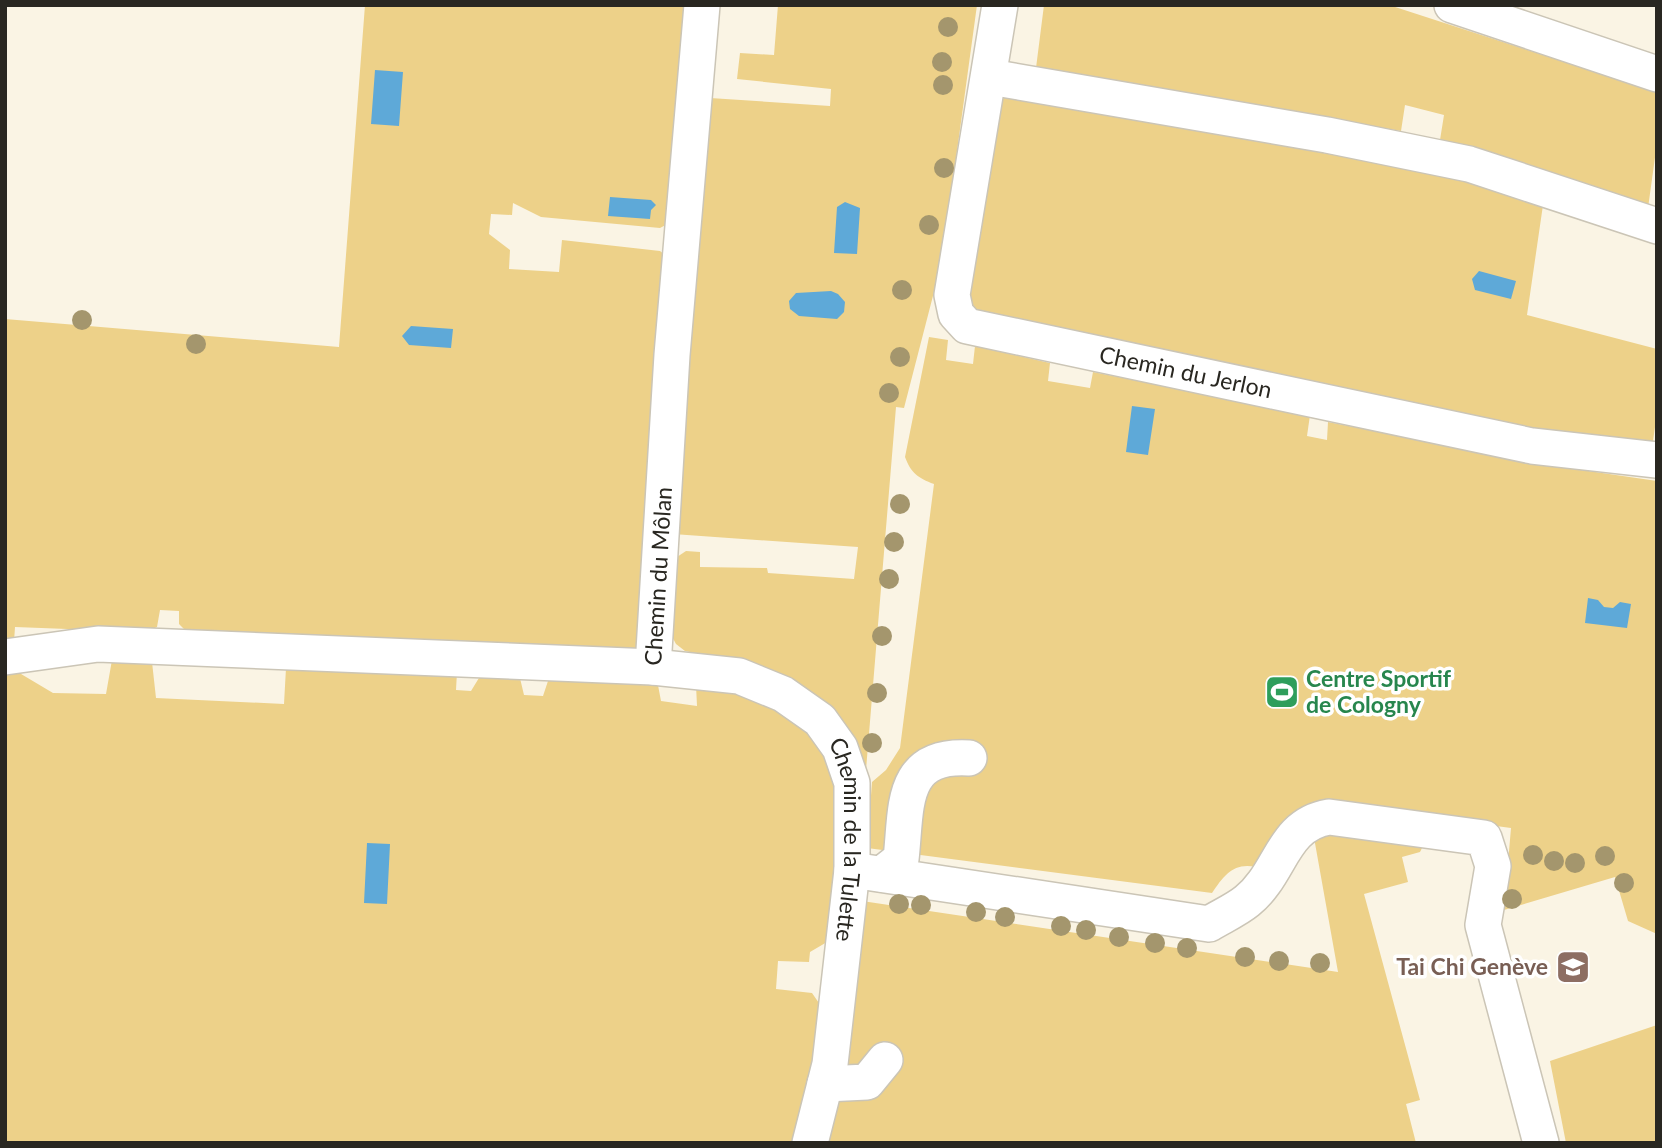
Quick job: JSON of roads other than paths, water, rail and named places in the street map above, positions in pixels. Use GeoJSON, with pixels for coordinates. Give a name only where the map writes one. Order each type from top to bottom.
{"type":"FeatureCollection","features":[{"type":"Feature","properties":{"kind":"street","name":"Chemin du Môlan"},"geometry":{"type":"LineString","coordinates":[[5,657],[98,644],[653,667],[672,355],[702,5]]}},
{"type":"Feature","properties":{"kind":"street","name":"Chemin du Jerlon"},"geometry":{"type":"LineString","coordinates":[[1000,5],[953,295],[956,314],[967,326],[1532,446],[1657,460]]}},
{"type":"Feature","properties":{"kind":"street"},"geometry":{"type":"LineString","coordinates":[[1452,5],[1537,19],[1657,74]]}},
{"type":"Feature","properties":{"kind":"street"},"geometry":{"type":"LineString","coordinates":[[990,77],[1327,135],[1469,164],[1657,226]]}},
{"type":"Feature","properties":{"kind":"street","name":"Chemin de la Tulette"},"geometry":{"type":"LineString","coordinates":[[653,667],[739,676],[783,694],[820,720],[840,748],[852,783],[867,872],[825,1084],[810,1143]]}},
{"type":"Feature","properties":{"kind":"street"},"geometry":{"type":"LineString","coordinates":[[867,872],[901,859],[912,781],[929,764],[949,757],[970,758]]}},
{"type":"Feature","properties":{"kind":"street"},"geometry":{"type":"LineString","coordinates":[[867,872],[1209,924],[1248,901],[1272,873],[1294,833],[1311,820],[1329,817],[1485,838],[1493,866],[1483,925],[1542,1143]]}},
{"type":"Feature","properties":{"kind":"street"},"geometry":{"type":"LineString","coordinates":[[825,1084],[867,1083],[885,1060]]}},
{"type":"Feature","properties":{"kind":"water"},"geometry":{"type":"Polygon","coordinates":[[[375,70],[403,72],[399,126],[371,124],[375,70]]]}},
{"type":"Feature","properties":{"kind":"water"},"geometry":{"type":"Polygon","coordinates":[[[610,197],[651,200],[656,205],[651,210],[650,219],[608,216],[610,197]]]}},
{"type":"Feature","properties":{"kind":"water"},"geometry":{"type":"Polygon","coordinates":[[[845,202],[860,208],[857,254],[834,253],[837,207],[845,202]]]}},
{"type":"Feature","properties":{"kind":"water"},"geometry":{"type":"Polygon","coordinates":[[[1479,271],[1516,281],[1511,299],[1475,290],[1472,279],[1479,271]]]}},
{"type":"Feature","properties":{"kind":"water"},"geometry":{"type":"Polygon","coordinates":[[[831,291],[845,302],[844,312],[837,319],[799,316],[790,309],[789,301],[796,293],[831,291]]]}},
{"type":"Feature","properties":{"kind":"water"},"geometry":{"type":"Polygon","coordinates":[[[411,326],[453,329],[451,348],[409,345],[402,336],[411,326]]]}},
{"type":"Feature","properties":{"kind":"water"},"geometry":{"type":"Polygon","coordinates":[[[1132,406],[1155,409],[1148,455],[1126,452],[1132,406]]]}},
{"type":"Feature","properties":{"kind":"water"},"geometry":{"type":"Polygon","coordinates":[[[1588,598],[1598,600],[1604,607],[1613,608],[1620,602],[1631,604],[1627,628],[1585,623],[1588,598]]]}},
{"type":"Feature","properties":{"kind":"water"},"geometry":{"type":"Polygon","coordinates":[[[367,843],[390,844],[387,904],[364,903],[367,843]]]}},
{"type":"Feature","properties":{"kind":"place","name":"Centre Sportif de Cologny"},"geometry":{"type":"Point","coordinates":[1282,692]}},
{"type":"Feature","properties":{"kind":"place","name":"Tai Chi Genève"},"geometry":{"type":"Point","coordinates":[1573,967]}}]}
